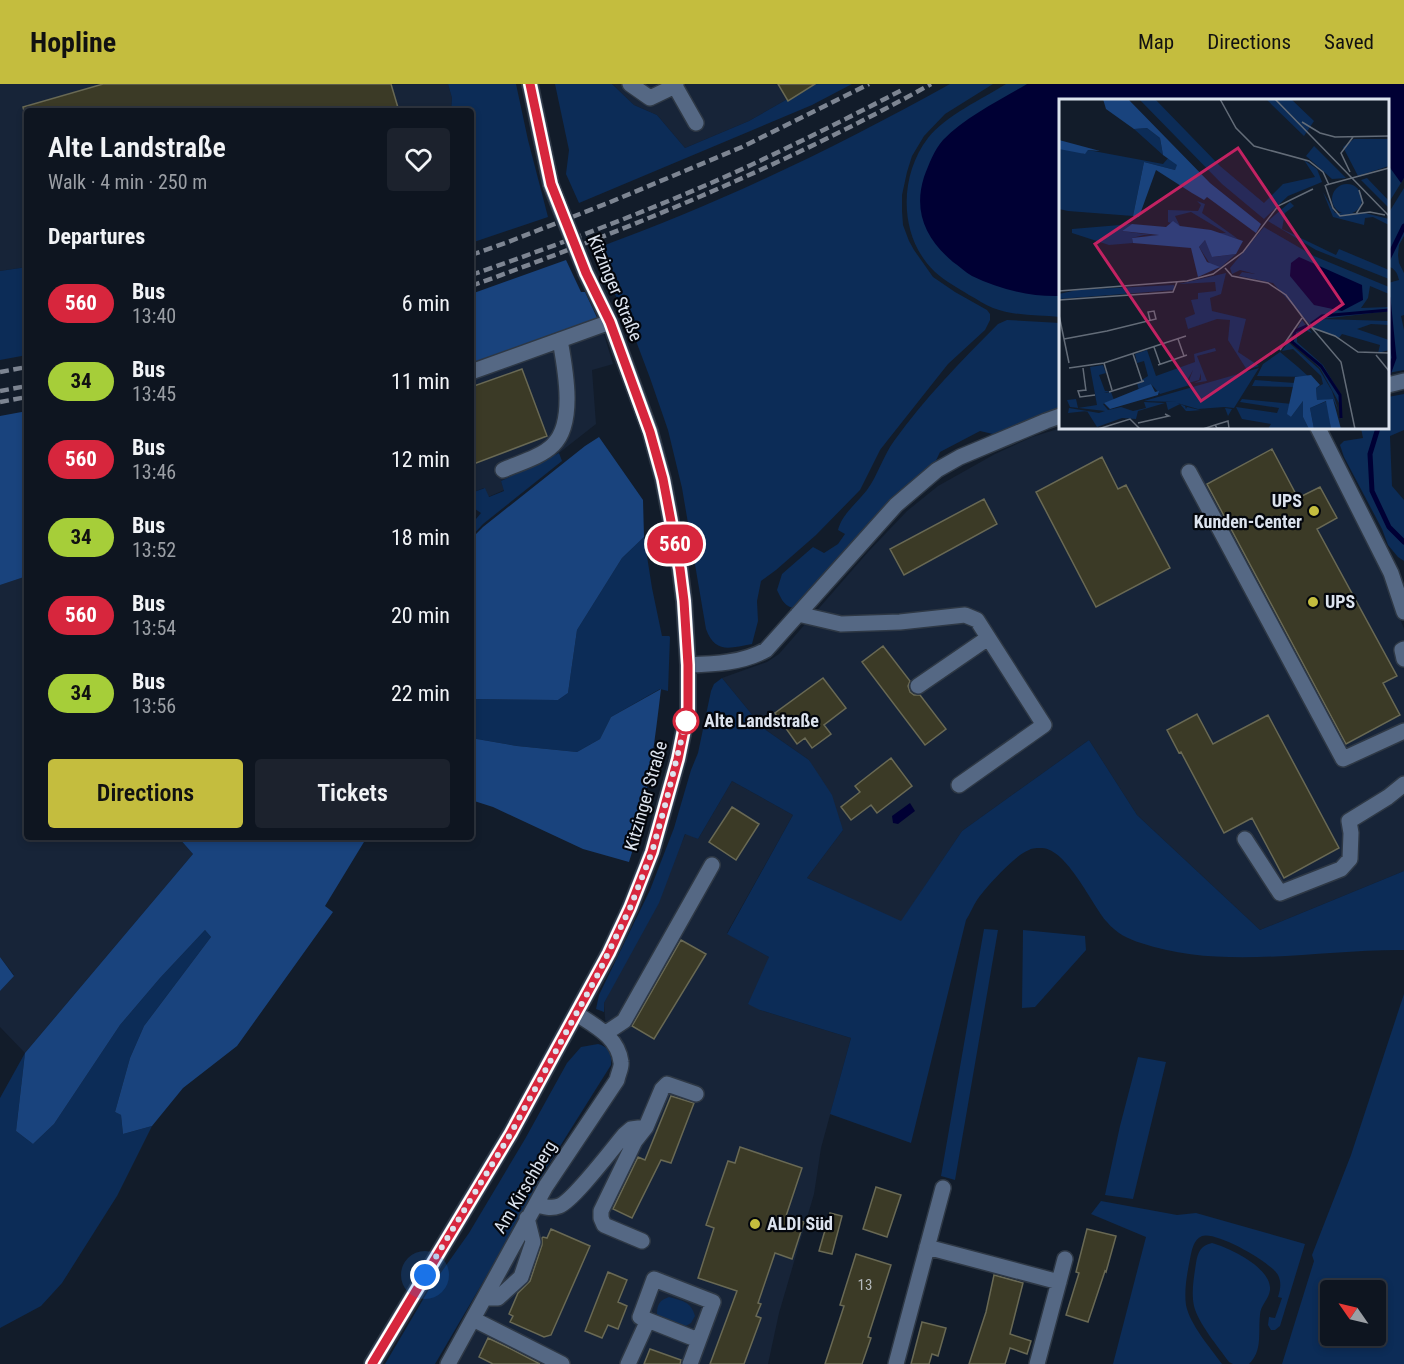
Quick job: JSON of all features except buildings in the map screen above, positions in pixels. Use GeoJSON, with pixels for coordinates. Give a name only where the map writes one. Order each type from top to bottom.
{"type":"FeatureCollection","features":[{"type":"Feature","properties":{"kind":"street","name":"Kitzinger Straße"},"geometry":{"type":"LineString","coordinates":[[372,1364],[511,1133],[609,953],[652,852],[678,759],[688,710],[688,665],[680,569],[663,479],[650,432],[610,322],[586,273],[551,184],[531,84]]}},
{"type":"Feature","properties":{"kind":"street"},"geometry":{"type":"LineString","coordinates":[[630,84],[650,98],[675,85],[696,123]]}},
{"type":"Feature","properties":{"kind":"street"},"geometry":{"type":"LineString","coordinates":[[474,371],[610,322]]}},
{"type":"Feature","properties":{"kind":"street"},"geometry":{"type":"LineString","coordinates":[[503,470],[531,459],[553,445],[562,433],[566,413],[566,374],[560,340]]}},
{"type":"Feature","properties":{"kind":"street"},"geometry":{"type":"LineString","coordinates":[[688,665],[722,664],[755,656],[766,650],[896,505],[937,470],[960,457],[1059,416]]}},
{"type":"Feature","properties":{"kind":"street"},"geometry":{"type":"LineString","coordinates":[[1318,429],[1390,573],[1404,612]]}},
{"type":"Feature","properties":{"kind":"street"},"geometry":{"type":"LineString","coordinates":[[1189,472],[1343,759],[1404,731]]}},
{"type":"Feature","properties":{"kind":"street"},"geometry":{"type":"LineString","coordinates":[[798,614],[841,624],[900,622],[965,615],[976,620],[1044,725],[959,785]]}},
{"type":"Feature","properties":{"kind":"street"},"geometry":{"type":"LineString","coordinates":[[918,686],[988,638]]}},
{"type":"Feature","properties":{"kind":"street"},"geometry":{"type":"LineString","coordinates":[[1404,649],[1402,650],[1404,658]]}},
{"type":"Feature","properties":{"kind":"street"},"geometry":{"type":"LineString","coordinates":[[1245,839],[1280,893],[1341,869],[1350,859],[1349,821],[1388,797],[1404,784]]}},
{"type":"Feature","properties":{"kind":"street"},"geometry":{"type":"LineString","coordinates":[[606,1033],[624,1021],[712,865]]}},
{"type":"Feature","properties":{"kind":"street","name":"Am Kirschberg"},"geometry":{"type":"LineString","coordinates":[[448,1364],[546,1186],[617,1080],[621,1063],[617,1047],[606,1033],[577,1014]]}},
{"type":"Feature","properties":{"kind":"street"},"geometry":{"type":"LineString","coordinates":[[642,1241],[604,1225],[601,1211],[635,1141],[646,1127],[662,1089],[667,1084],[696,1094]]}},
{"type":"Feature","properties":{"kind":"street"},"geometry":{"type":"LineString","coordinates":[[536,1204],[549,1207],[564,1203],[624,1135],[631,1129],[646,1127]]}},
{"type":"Feature","properties":{"kind":"street"},"geometry":{"type":"LineString","coordinates":[[896,1364],[943,1188]]}},
{"type":"Feature","properties":{"kind":"street"},"geometry":{"type":"LineString","coordinates":[[485,1298],[498,1298],[521,1277],[533,1242],[527,1218]]}},
{"type":"Feature","properties":{"kind":"street"},"geometry":{"type":"LineString","coordinates":[[927,1247],[1059,1282]]}},
{"type":"Feature","properties":{"kind":"street"},"geometry":{"type":"LineString","coordinates":[[1037,1364],[1065,1259]]}},
{"type":"Feature","properties":{"kind":"street"},"geometry":{"type":"LineString","coordinates":[[690,1364],[713,1302],[654,1279],[640,1317],[698,1340]]}},
{"type":"Feature","properties":{"kind":"street"},"geometry":{"type":"LineString","coordinates":[[473,1319],[562,1364]]}},
{"type":"Feature","properties":{"kind":"street"},"geometry":{"type":"LineString","coordinates":[[628,1364],[648,1320]]}},
{"type":"Feature","properties":{"kind":"shaded area"},"geometry":{"type":"Polygon","coordinates":[[[0,84],[448,84],[452,98],[451,108],[24,108],[24,267],[0,271],[0,84]]]}},
{"type":"Feature","properties":{"kind":"shaded area"},"geometry":{"type":"Polygon","coordinates":[[[448,84],[516,84],[548,217],[474,242],[474,108],[451,108],[452,98],[448,84]]]}},
{"type":"Feature","properties":{"kind":"shaded area"},"geometry":{"type":"Polygon","coordinates":[[[555,84],[612,84],[634,105],[657,115],[685,148],[749,121],[814,84],[852,84],[812,105],[579,203],[566,174],[569,150],[555,84]]]}},
{"type":"Feature","properties":{"kind":"shaded area"},"geometry":{"type":"Polygon","coordinates":[[[612,84],[814,84],[749,121],[685,148],[657,115],[634,105],[612,84]]]}},
{"type":"Feature","properties":{"kind":"shaded area"},"geometry":{"type":"Polygon","coordinates":[[[950,84],[993,84],[945,114],[924,136],[912,156],[907,172],[902,195],[903,225],[914,250],[933,277],[987,310],[990,320],[985,330],[948,364],[880,450],[860,490],[816,535],[761,581],[757,601],[758,621],[752,644],[730,648],[719,646],[706,629],[682,488],[668,430],[627,317],[601,268],[603,265],[597,248],[688,213],[777,173],[950,84]]]}},
{"type":"Feature","properties":{"kind":"shaded area"},"geometry":{"type":"Polygon","coordinates":[[[1006,84],[1404,84],[1404,178],[1389,202],[1389,99],[1059,99],[1059,317],[1018,314],[990,307],[947,281],[935,272],[923,258],[914,242],[907,207],[911,171],[928,138],[954,115],[1006,84]]]}},
{"type":"Feature","properties":{"kind":"shaded area"},"geometry":{"type":"Polygon","coordinates":[[[1027,84],[1404,84],[1404,178],[1401,183],[1389,166],[1389,99],[1059,99],[1059,296],[1015,291],[972,276],[953,262],[929,234],[921,213],[921,190],[934,153],[952,132],[972,116],[1027,84]]]}},
{"type":"Feature","properties":{"kind":"shaded area"},"geometry":{"type":"Polygon","coordinates":[[[1404,188],[1404,236],[1399,245],[1398,255],[1404,273],[1404,315],[1401,316],[1404,330],[1404,370],[1389,373],[1389,283],[1399,280],[1395,271],[1389,266],[1389,212],[1404,188]]]}},
{"type":"Feature","properties":{"kind":"shaded area"},"geometry":{"type":"Polygon","coordinates":[[[566,260],[600,324],[474,369],[474,293],[566,260]]]}},
{"type":"Feature","properties":{"kind":"shaded area"},"geometry":{"type":"Polygon","coordinates":[[[24,267],[24,356],[0,360],[0,271],[24,267]]]}},
{"type":"Feature","properties":{"kind":"shaded area"},"geometry":{"type":"Polygon","coordinates":[[[1007,320],[1059,323],[1059,407],[997,435],[980,431],[940,452],[932,469],[798,608],[787,605],[777,590],[782,574],[813,547],[824,553],[838,544],[845,534],[838,530],[840,524],[867,490],[890,447],[906,425],[930,395],[998,324],[1007,320]]]}},
{"type":"Feature","properties":{"kind":"shaded area"},"geometry":{"type":"Polygon","coordinates":[[[602,328],[613,364],[592,370],[596,424],[559,453],[501,481],[504,490],[488,497],[484,488],[474,492],[474,374],[602,328]]]}},
{"type":"Feature","properties":{"kind":"shaded area"},"geometry":{"type":"Polygon","coordinates":[[[1404,394],[1404,430],[1390,436],[1392,486],[1404,500],[1404,561],[1388,545],[1340,445],[1344,441],[1363,438],[1361,429],[1389,429],[1389,397],[1404,394]]]}},
{"type":"Feature","properties":{"kind":"shaded area"},"geometry":{"type":"Polygon","coordinates":[[[24,412],[24,577],[0,585],[0,416],[24,412]]]}},
{"type":"Feature","properties":{"kind":"shaded area"},"geometry":{"type":"Polygon","coordinates":[[[1059,429],[1312,429],[1372,545],[1404,629],[1404,871],[1260,930],[1137,815],[1089,740],[962,831],[901,922],[807,878],[843,830],[809,760],[763,728],[722,678],[767,662],[779,654],[868,552],[907,511],[938,486],[995,454],[1032,437],[1059,429]]]}},
{"type":"Feature","properties":{"kind":"shaded area"},"geometry":{"type":"Polygon","coordinates":[[[599,437],[643,500],[644,537],[622,558],[577,630],[568,693],[558,700],[474,699],[474,536],[599,437]]]}},
{"type":"Feature","properties":{"kind":"shaded area"},"geometry":{"type":"Polygon","coordinates":[[[559,453],[562,461],[474,534],[474,521],[481,513],[474,510],[474,492],[485,488],[489,497],[504,491],[501,481],[559,453]]]}},
{"type":"Feature","properties":{"kind":"shaded area"},"geometry":{"type":"Polygon","coordinates":[[[644,537],[662,636],[670,637],[668,691],[660,689],[611,717],[600,739],[577,752],[517,746],[474,739],[474,699],[558,700],[568,693],[577,630],[622,558],[644,537]]]}},
{"type":"Feature","properties":{"kind":"shaded area"},"geometry":{"type":"Polygon","coordinates":[[[24,577],[24,840],[181,840],[193,854],[25,1053],[0,1027],[0,991],[14,975],[0,957],[0,585],[24,577]]]}},
{"type":"Feature","properties":{"kind":"shaded area"},"geometry":{"type":"Polygon","coordinates":[[[722,678],[763,728],[809,760],[832,795],[843,830],[807,878],[901,921],[962,831],[1089,740],[1137,815],[1260,930],[1404,871],[1404,950],[1238,957],[1205,956],[1141,943],[1122,935],[1111,926],[1070,867],[1061,858],[1042,848],[1032,849],[1009,864],[994,880],[977,900],[966,920],[911,1143],[830,1114],[851,1038],[760,1010],[748,1004],[769,957],[727,934],[793,815],[732,781],[698,839],[685,834],[659,903],[604,1003],[604,1012],[596,1009],[599,995],[650,890],[674,828],[698,753],[711,691],[714,684],[722,678]]]}},
{"type":"Feature","properties":{"kind":"shaded area"},"geometry":{"type":"Polygon","coordinates":[[[661,689],[653,755],[629,862],[583,849],[493,807],[474,801],[474,739],[517,746],[577,752],[600,739],[611,717],[661,689]]]}},
{"type":"Feature","properties":{"kind":"shaded area"},"geometry":{"type":"Polygon","coordinates":[[[732,781],[793,815],[727,933],[769,957],[760,1010],[851,1038],[821,1148],[814,1194],[779,1313],[768,1364],[448,1364],[527,1218],[616,1064],[606,1032],[604,1003],[686,833],[698,839],[732,781]]]}},
{"type":"Feature","properties":{"kind":"shaded area"},"geometry":{"type":"Polygon","coordinates":[[[910,803],[915,811],[898,824],[893,823],[892,816],[910,803]]]}},
{"type":"Feature","properties":{"kind":"shaded area"},"geometry":{"type":"Polygon","coordinates":[[[181,840],[365,840],[325,906],[333,912],[237,1046],[183,1088],[152,1126],[123,1134],[121,1115],[115,1112],[130,1058],[144,1026],[211,937],[205,930],[120,1025],[54,1124],[33,1144],[16,1131],[25,1053],[193,854],[181,840]]]}},
{"type":"Feature","properties":{"kind":"shaded area"},"geometry":{"type":"Polygon","coordinates":[[[984,929],[998,930],[955,1180],[941,1176],[984,929]]]}},
{"type":"Feature","properties":{"kind":"shaded area"},"geometry":{"type":"Polygon","coordinates":[[[205,930],[211,937],[144,1026],[130,1058],[115,1112],[121,1115],[123,1134],[152,1126],[117,1196],[62,1283],[41,1306],[0,1328],[0,1098],[25,1053],[16,1131],[33,1144],[54,1124],[120,1025],[205,930]]]}},
{"type":"Feature","properties":{"kind":"shaded area"},"geometry":{"type":"Polygon","coordinates":[[[1023,930],[1085,936],[1086,950],[1035,1007],[1022,1008],[1023,930]]]}},
{"type":"Feature","properties":{"kind":"shaded area"},"geometry":{"type":"Polygon","coordinates":[[[0,957],[14,976],[0,991],[0,957]]]}},
{"type":"Feature","properties":{"kind":"shaded area"},"geometry":{"type":"Polygon","coordinates":[[[1404,994],[1404,1364],[1282,1364],[1314,1261],[1312,1255],[1351,1155],[1404,994]]]}},
{"type":"Feature","properties":{"kind":"shaded area"},"geometry":{"type":"Polygon","coordinates":[[[598,1044],[609,1051],[611,1065],[547,1167],[435,1364],[385,1364],[428,1291],[469,1233],[567,1063],[581,1047],[598,1044]]]}},
{"type":"Feature","properties":{"kind":"shaded area"},"geometry":{"type":"Polygon","coordinates":[[[1138,1057],[1166,1062],[1133,1199],[1105,1195],[1138,1057]]]}},
{"type":"Feature","properties":{"kind":"shaded area"},"geometry":{"type":"Polygon","coordinates":[[[1101,1201],[1177,1215],[1196,1213],[1305,1244],[1280,1326],[1271,1330],[1268,1325],[1269,1317],[1275,1318],[1282,1298],[1278,1297],[1280,1281],[1273,1269],[1255,1256],[1230,1243],[1219,1238],[1202,1236],[1195,1243],[1191,1252],[1186,1282],[1186,1305],[1196,1328],[1222,1364],[1113,1364],[1146,1237],[1091,1214],[1101,1201]]]}},
{"type":"Feature","properties":{"kind":"shaded area"},"geometry":{"type":"Polygon","coordinates":[[[1212,1243],[1229,1249],[1248,1260],[1264,1274],[1269,1282],[1270,1290],[1260,1312],[1258,1347],[1249,1364],[1229,1362],[1196,1313],[1193,1284],[1196,1263],[1200,1250],[1212,1243]]]}},
{"type":"Feature","properties":{"kind":"shaded area"},"geometry":{"type":"Polygon","coordinates":[[[669,1297],[685,1302],[691,1307],[695,1316],[691,1323],[684,1327],[663,1319],[657,1314],[660,1303],[669,1297]]]}},
{"type":"Feature","properties":{"kind":"waterway"},"geometry":{"type":"LineString","coordinates":[[1389,257],[1404,226]]}},
{"type":"Feature","properties":{"kind":"waterway"},"geometry":{"type":"LineString","coordinates":[[1389,308],[1394,358],[1389,372]]}},
{"type":"Feature","properties":{"kind":"waterway"},"geometry":{"type":"LineString","coordinates":[[1378,429],[1370,454],[1372,491],[1389,527],[1404,542]]}},
{"type":"Feature","properties":{"kind":"railway"},"geometry":{"type":"LineString","coordinates":[[474,254],[608,203],[742,147],[869,84]]}},
{"type":"Feature","properties":{"kind":"railway"},"geometry":{"type":"LineString","coordinates":[[474,285],[647,219],[763,169],[876,114],[931,84]]}},
{"type":"Feature","properties":{"kind":"railway"},"geometry":{"type":"LineString","coordinates":[[474,274],[647,210],[717,180],[902,90]]}},
{"type":"Feature","properties":{"kind":"railway"},"geometry":{"type":"LineString","coordinates":[[0,372],[24,368]]}},
{"type":"Feature","properties":{"kind":"railway"},"geometry":{"type":"LineString","coordinates":[[0,391],[24,387]]}},
{"type":"Feature","properties":{"kind":"railway"},"geometry":{"type":"LineString","coordinates":[[0,402],[24,398]]}},
{"type":"Feature","properties":{"kind":"bus line","name":"560"},"geometry":{"type":"LineString","coordinates":[[372,1364],[511,1133],[609,953],[652,852],[678,759],[688,710],[684,601],[663,479],[650,432],[610,322],[586,273],[551,184],[530,84]]}},
{"type":"Feature","properties":{"kind":"place","name":"UPS Kunden-Center"},"geometry":{"type":"Point","coordinates":[1314,511]}},
{"type":"Feature","properties":{"kind":"place","name":"UPS"},"geometry":{"type":"Point","coordinates":[1313,602]}},
{"type":"Feature","properties":{"kind":"place","name":"Alte Landstraße"},"geometry":{"type":"Point","coordinates":[686,721]}},
{"type":"Feature","properties":{"kind":"place","name":"ALDI Süd"},"geometry":{"type":"Point","coordinates":[755,1224]}},
{"type":"Feature","properties":{"kind":"route"},"geometry":{"type":"LineString","coordinates":[[425,1275],[511,1133],[609,953],[652,852],[678,759],[686,721]]}}]}
